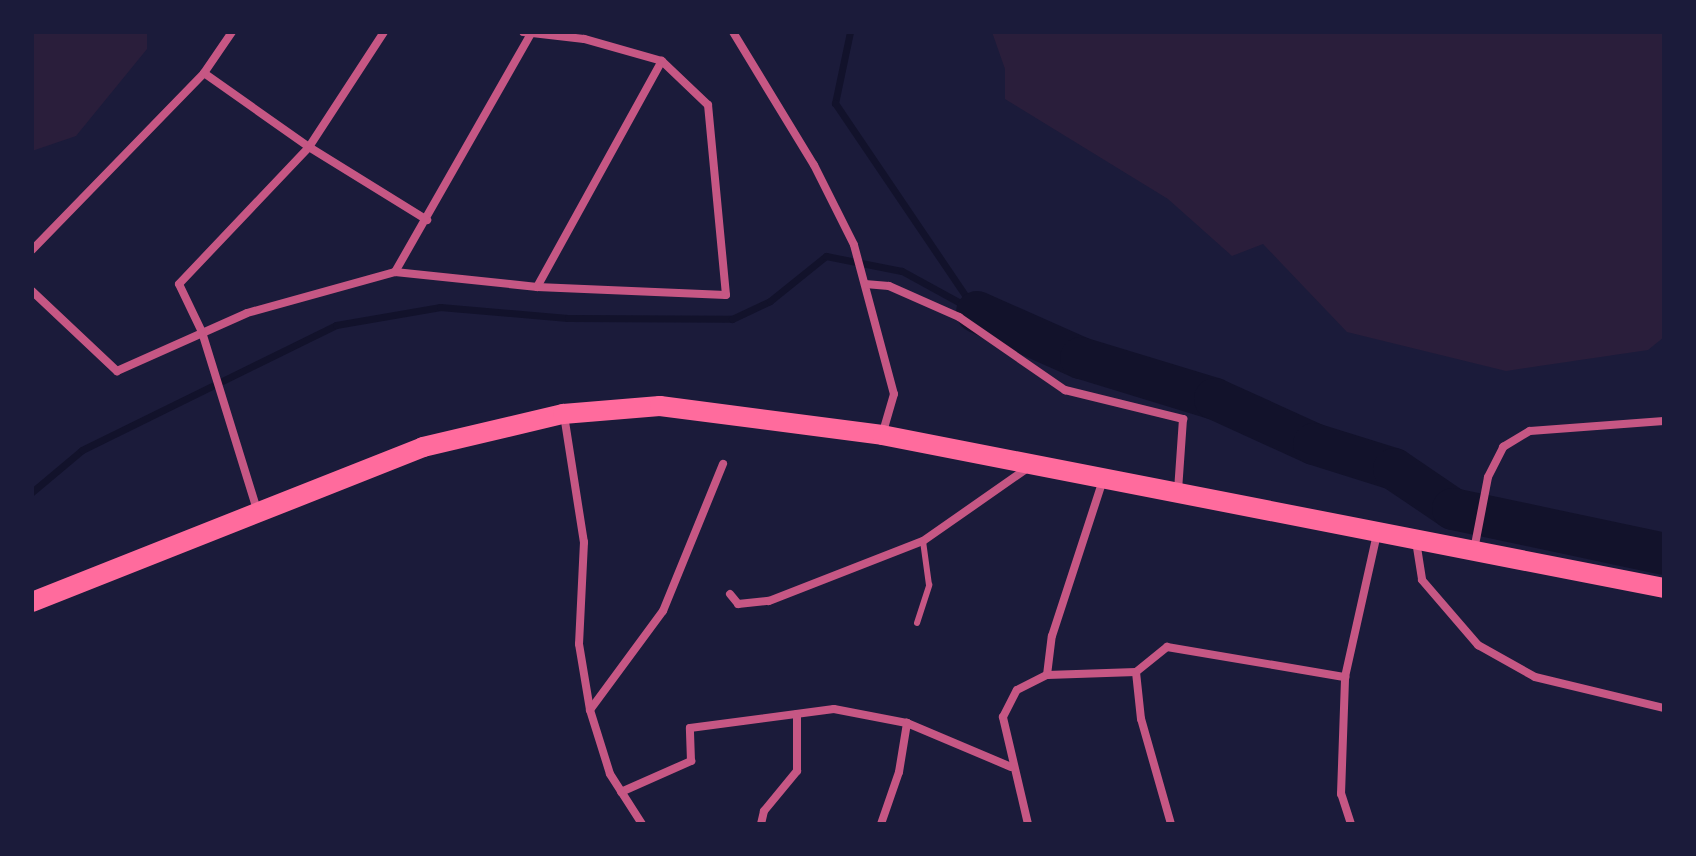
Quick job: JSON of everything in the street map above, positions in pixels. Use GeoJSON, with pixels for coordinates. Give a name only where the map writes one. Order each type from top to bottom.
{"type":"FeatureCollection","features":[{"type":"Feature","properties":{"kind":"main road"},"geometry":{"type":"LineString","coordinates":[[32,602],[423,447],[563,414],[660,406],[882,435],[1664,588]]}},
{"type":"Feature","properties":{"kind":"street"},"geometry":{"type":"LineString","coordinates":[[32,250],[204,73],[232,32]]}},
{"type":"Feature","properties":{"kind":"street"},"geometry":{"type":"LineString","coordinates":[[258,514],[202,332],[179,284],[309,147],[384,32]]}},
{"type":"Feature","properties":{"kind":"street"},"geometry":{"type":"LineString","coordinates":[[733,32],[814,165],[854,245],[894,394],[882,435]]}},
{"type":"Feature","properties":{"kind":"street"},"geometry":{"type":"LineString","coordinates":[[32,291],[117,371],[247,313],[395,272],[537,287],[726,295],[708,105],[662,61],[584,39],[526,33],[427,220],[395,272]]}},
{"type":"Feature","properties":{"kind":"street"},"geometry":{"type":"LineString","coordinates":[[537,287],[662,61]]}},
{"type":"Feature","properties":{"kind":"street"},"geometry":{"type":"LineString","coordinates":[[204,73],[309,147],[427,220]]}},
{"type":"Feature","properties":{"kind":"street"},"geometry":{"type":"LineString","coordinates":[[865,284],[889,286],[959,317],[1065,390],[1183,419],[1178,494]]}},
{"type":"Feature","properties":{"kind":"street"},"geometry":{"type":"LineString","coordinates":[[563,414],[584,542],[579,644],[590,710],[610,774],[642,824]]}},
{"type":"Feature","properties":{"kind":"street"},"geometry":{"type":"LineString","coordinates":[[1474,550],[1488,477],[1503,447],[1530,431],[1664,421]]}},
{"type":"Feature","properties":{"kind":"street"},"geometry":{"type":"LineString","coordinates":[[590,710],[663,611],[723,464]]}},
{"type":"Feature","properties":{"kind":"street"},"geometry":{"type":"LineString","coordinates":[[730,594],[738,604],[769,601],[923,541],[1030,466]]}},
{"type":"Feature","properties":{"kind":"street"},"geometry":{"type":"LineString","coordinates":[[1047,675],[1052,636],[1103,478]]}},
{"type":"Feature","properties":{"kind":"street"},"geometry":{"type":"LineString","coordinates":[[1351,824],[1341,794],[1345,677],[1377,532]]}},
{"type":"Feature","properties":{"kind":"street"},"geometry":{"type":"LineString","coordinates":[[1416,539],[1422,580],[1478,645],[1535,677],[1664,708]]}},
{"type":"Feature","properties":{"kind":"street"},"geometry":{"type":"LineString","coordinates":[[1028,824],[1011,767],[1003,717],[1017,690],[1047,675],[1136,672],[1167,647],[1345,677]]}},
{"type":"Feature","properties":{"kind":"street"},"geometry":{"type":"LineString","coordinates":[[1136,672],[1141,719],[1171,824]]}},
{"type":"Feature","properties":{"kind":"street"},"geometry":{"type":"LineString","coordinates":[[621,792],[691,761],[690,728],[834,709],[907,723],[1011,767]]}},
{"type":"Feature","properties":{"kind":"street"},"geometry":{"type":"LineString","coordinates":[[761,824],[764,811],[797,771],[797,714]]}},
{"type":"Feature","properties":{"kind":"street"},"geometry":{"type":"LineString","coordinates":[[881,824],[899,772],[907,723]]}},
{"type":"Feature","properties":{"kind":"lane"},"geometry":{"type":"LineString","coordinates":[[917,623],[929,585],[923,541]]}},
{"type":"Feature","properties":{"kind":"shaded area"},"geometry":{"type":"Polygon","coordinates":[[[32,32],[147,32],[147,49],[76,136],[32,151],[32,32]]]}},
{"type":"Feature","properties":{"kind":"shaded area"},"geometry":{"type":"Polygon","coordinates":[[[992,32],[1664,32],[1664,337],[1648,350],[1506,371],[1347,332],[1263,244],[1232,256],[1168,199],[1005,99],[1005,69],[992,32]]]}},
{"type":"Feature","properties":{"kind":"waterway"},"geometry":{"type":"LineString","coordinates":[[850,32],[835,103],[976,311]]}},
{"type":"Feature","properties":{"kind":"waterway"},"geometry":{"type":"LineString","coordinates":[[32,492],[82,450],[336,325],[440,307],[568,318],[732,319],[770,301],[826,256],[902,271],[977,312]]}},
{"type":"Feature","properties":{"kind":"waterway"},"geometry":{"type":"LineString","coordinates":[[977,312],[1081,358],[1215,399],[1314,444],[1394,469],[1453,509],[1664,554]]}}]}
